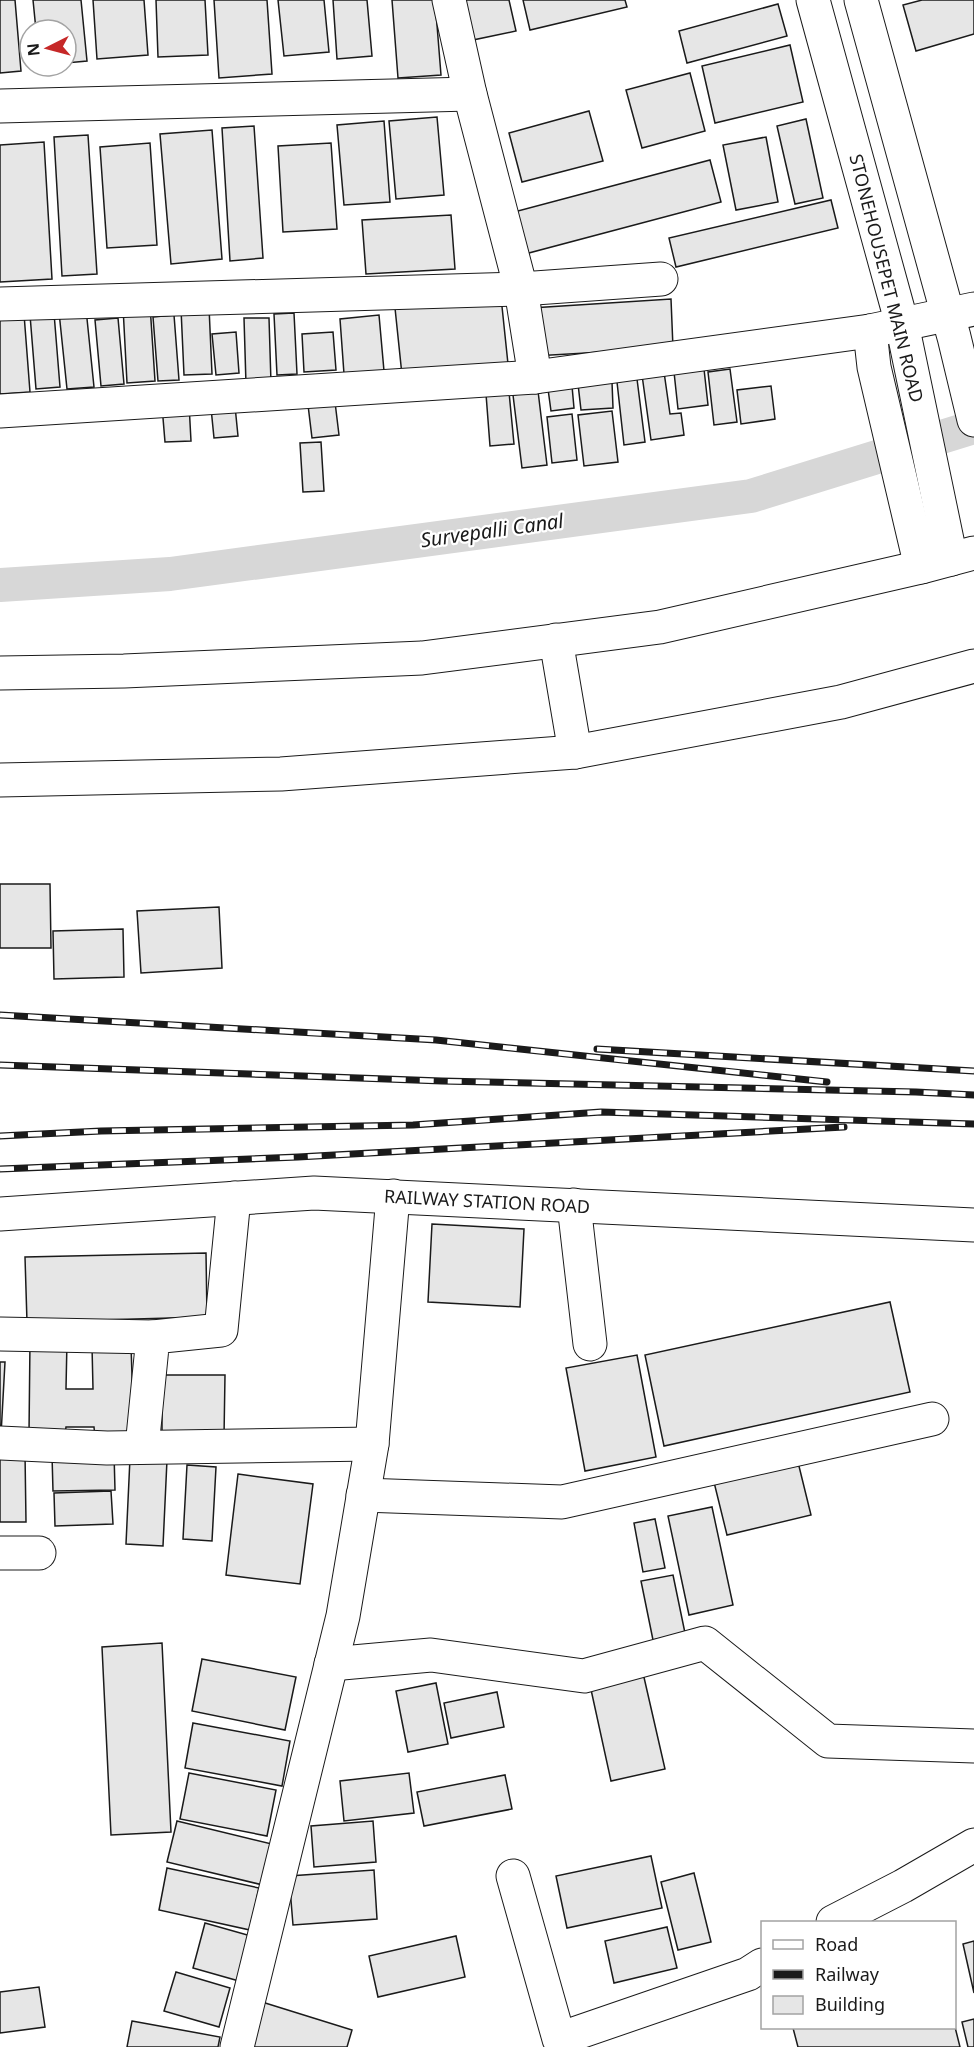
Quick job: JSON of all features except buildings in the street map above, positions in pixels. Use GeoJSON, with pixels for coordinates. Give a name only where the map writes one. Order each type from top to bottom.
{"type":"FeatureCollection","features":[{"type":"Feature","properties":{"kind":"street"},"geometry":{"type":"LineString","coordinates":[[449,0],[470,94],[521,289],[535,377]]}},
{"type":"Feature","properties":{"kind":"street","name":"STONEHOUSEPET MAIN ROAD"},"geometry":{"type":"LineString","coordinates":[[813,0],[905,337],[943,518],[963,556]]}},
{"type":"Feature","properties":{"kind":"street"},"geometry":{"type":"LineString","coordinates":[[861,0],[966,312],[961,366],[974,420]]}},
{"type":"Feature","properties":{"kind":"street"},"geometry":{"type":"LineString","coordinates":[[0,106],[470,94]]}},
{"type":"Feature","properties":{"kind":"street"},"geometry":{"type":"LineString","coordinates":[[0,304],[521,289],[661,279]]}},
{"type":"Feature","properties":{"kind":"street"},"geometry":{"type":"LineString","coordinates":[[0,411],[535,377],[870,331],[905,337],[966,312]]}},
{"type":"Feature","properties":{"kind":"street"},"geometry":{"type":"LineString","coordinates":[[870,331],[874,367],[921,567]]}},
{"type":"Feature","properties":{"kind":"street"},"geometry":{"type":"LineString","coordinates":[[0,673],[124,671],[422,658],[660,627],[963,556]]}},
{"type":"Feature","properties":{"kind":"street"},"geometry":{"type":"LineString","coordinates":[[556,640],[575,752]]}},
{"type":"Feature","properties":{"kind":"street"},"geometry":{"type":"LineString","coordinates":[[0,780],[281,774],[575,752],[841,702],[974,666]]}},
{"type":"Feature","properties":{"kind":"street","name":"RAILWAY STATION ROAD"},"geometry":{"type":"LineString","coordinates":[[0,1214],[314,1192],[974,1225]]}},
{"type":"Feature","properties":{"kind":"street"},"geometry":{"type":"LineString","coordinates":[[237,2047],[343,1616],[372,1444],[393,1196]]}},
{"type":"Feature","properties":{"kind":"street"},"geometry":{"type":"LineString","coordinates":[[0,1334],[153,1337],[221,1330],[234,1198]]}},
{"type":"Feature","properties":{"kind":"street"},"geometry":{"type":"LineString","coordinates":[[574,1205],[590,1344]]}},
{"type":"Feature","properties":{"kind":"street"},"geometry":{"type":"LineString","coordinates":[[142,1447],[153,1337]]}},
{"type":"Feature","properties":{"kind":"street"},"geometry":{"type":"LineString","coordinates":[[363,1495],[562,1502],[932,1419]]}},
{"type":"Feature","properties":{"kind":"street"},"geometry":{"type":"LineString","coordinates":[[0,1443],[142,1447],[372,1444]]}},
{"type":"Feature","properties":{"kind":"street"},"geometry":{"type":"LineString","coordinates":[[0,1553],[39,1554]]}},
{"type":"Feature","properties":{"kind":"street"},"geometry":{"type":"LineString","coordinates":[[331,1664],[431,1655],[584,1676],[705,1643],[828,1741],[974,1746]]}},
{"type":"Feature","properties":{"kind":"street"},"geometry":{"type":"LineString","coordinates":[[837,1921],[974,1845]]}},
{"type":"Feature","properties":{"kind":"street"},"geometry":{"type":"LineString","coordinates":[[513,1876],[560,2039],[748,1974],[761,1966]]}},
{"type":"Feature","properties":{"kind":"waterway","name":"Survepalli Canal"},"geometry":{"type":"LineString","coordinates":[[0,585],[170,574],[751,496],[974,427]]}},
{"type":"Feature","properties":{"kind":"railway"},"geometry":{"type":"LineString","coordinates":[[0,1015],[436,1040],[827,1082]]}},
{"type":"Feature","properties":{"kind":"railway"},"geometry":{"type":"LineString","coordinates":[[597,1049],[974,1071]]}},
{"type":"Feature","properties":{"kind":"railway"},"geometry":{"type":"LineString","coordinates":[[0,1065],[442,1081],[974,1095]]}},
{"type":"Feature","properties":{"kind":"railway"},"geometry":{"type":"LineString","coordinates":[[0,1136],[101,1131],[413,1125],[601,1112],[974,1124]]}},
{"type":"Feature","properties":{"kind":"railway"},"geometry":{"type":"LineString","coordinates":[[0,1169],[298,1157],[844,1127]]}}]}
